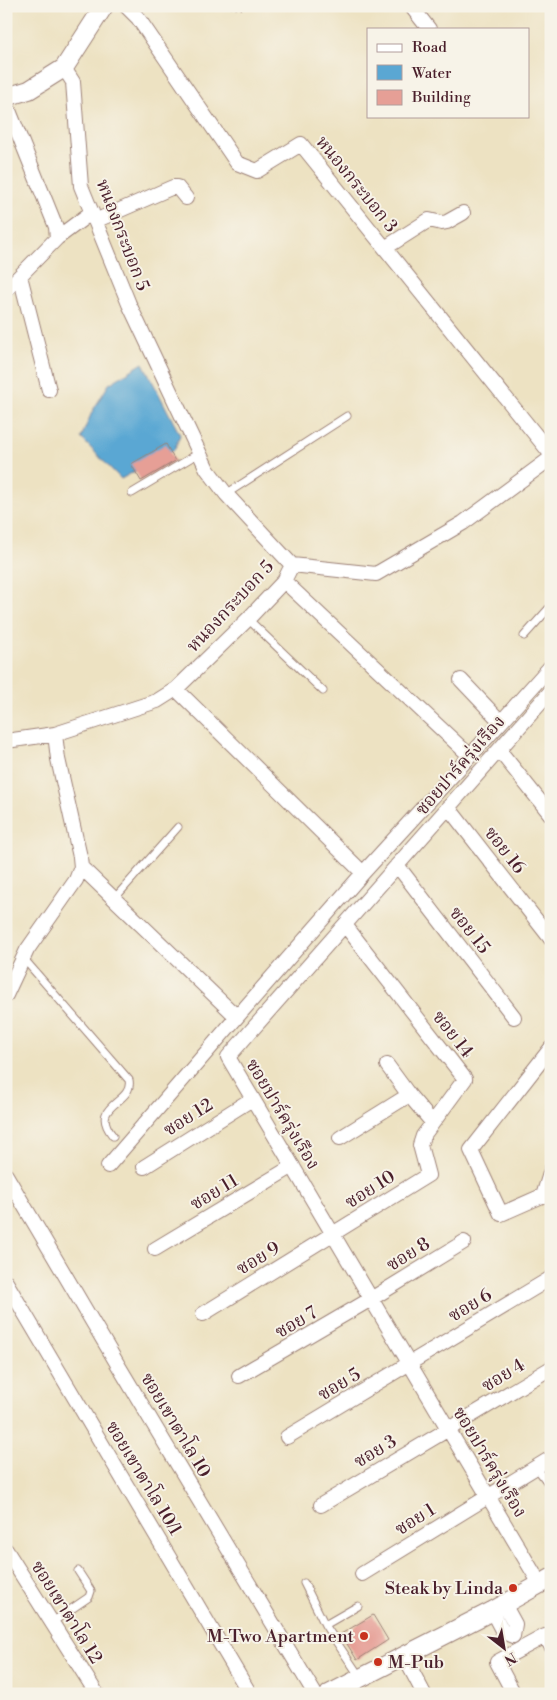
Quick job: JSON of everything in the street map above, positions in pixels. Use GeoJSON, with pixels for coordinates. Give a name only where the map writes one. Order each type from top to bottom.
{"type":"FeatureCollection","features":[{"type":"Feature","properties":{"kind":"street"},"geometry":{"type":"LineString","coordinates":[[6,97],[29,90],[64,68],[104,6]]}},
{"type":"Feature","properties":{"kind":"street","name":"หนองกระบอก 3"},"geometry":{"type":"LineString","coordinates":[[126,6],[138,18],[237,163],[257,171],[301,144],[385,248],[549,462]]}},
{"type":"Feature","properties":{"kind":"street"},"geometry":{"type":"LineString","coordinates":[[410,6],[428,28]]}},
{"type":"Feature","properties":{"kind":"street","name":"หนองกระบอก 5"},"geometry":{"type":"LineString","coordinates":[[6,740],[55,734],[157,702],[176,689],[248,619],[284,580],[292,565],[226,494],[206,469],[129,304],[81,186],[73,82],[64,68]]}},
{"type":"Feature","properties":{"kind":"street"},"geometry":{"type":"LineString","coordinates":[[6,103],[56,227],[57,238]]}},
{"type":"Feature","properties":{"kind":"street"},"geometry":{"type":"LineString","coordinates":[[6,290],[57,238],[94,216],[173,187],[177,187],[186,198]]}},
{"type":"Feature","properties":{"kind":"street"},"geometry":{"type":"LineString","coordinates":[[385,248],[424,222],[430,220],[442,223],[447,222],[463,213]]}},
{"type":"Feature","properties":{"kind":"street"},"geometry":{"type":"LineString","coordinates":[[20,276],[49,390]]}},
{"type":"Feature","properties":{"kind":"street"},"geometry":{"type":"LineString","coordinates":[[292,565],[376,574],[463,523],[549,462]]}},
{"type":"Feature","properties":{"kind":"street"},"geometry":{"type":"LineString","coordinates":[[284,580],[470,756]]}},
{"type":"Feature","properties":{"kind":"street"},"geometry":{"type":"LineString","coordinates":[[108,1166],[363,873],[551,666]]}},
{"type":"Feature","properties":{"kind":"street"},"geometry":{"type":"LineString","coordinates":[[461,680],[501,722]]}},
{"type":"Feature","properties":{"kind":"street"},"geometry":{"type":"LineString","coordinates":[[176,689],[363,873]]}},
{"type":"Feature","properties":{"kind":"street","name":"ซอยปาร์ครุ่งเรือง"},"geometry":{"type":"LineString","coordinates":[[545,1581],[488,1496],[228,1057],[551,691]]}},
{"type":"Feature","properties":{"kind":"street"},"geometry":{"type":"LineString","coordinates":[[6,995],[27,950],[76,880],[81,867],[58,759],[55,734]]}},
{"type":"Feature","properties":{"kind":"street"},"geometry":{"type":"LineString","coordinates":[[499,750],[551,815]]}},
{"type":"Feature","properties":{"kind":"street","name":"ซอย 16"},"geometry":{"type":"LineString","coordinates":[[448,807],[551,939]]}},
{"type":"Feature","properties":{"kind":"street","name":"ซอย 15"},"geometry":{"type":"LineString","coordinates":[[397,865],[514,1017]]}},
{"type":"Feature","properties":{"kind":"street"},"geometry":{"type":"LineString","coordinates":[[81,867],[237,1017]]}},
{"type":"Feature","properties":{"kind":"street","name":"ซอย 14"},"geometry":{"type":"LineString","coordinates":[[345,924],[465,1079],[423,1136],[420,1145],[428,1175]]}},
{"type":"Feature","properties":{"kind":"street"},"geometry":{"type":"LineString","coordinates":[[551,1048],[471,1150],[501,1214],[547,1194],[551,1170]]}},
{"type":"Feature","properties":{"kind":"street"},"geometry":{"type":"LineString","coordinates":[[386,1065],[432,1122]]}},
{"type":"Feature","properties":{"kind":"street"},"geometry":{"type":"LineString","coordinates":[[340,1138],[409,1095]]}},
{"type":"Feature","properties":{"kind":"street","name":"ซอย 12"},"geometry":{"type":"LineString","coordinates":[[144,1167],[252,1099]]}},
{"type":"Feature","properties":{"kind":"street","name":"ซอย 11"},"geometry":{"type":"LineString","coordinates":[[155,1250],[292,1166]]}},
{"type":"Feature","properties":{"kind":"street","name":"ซอยเขาตาโล 10"},"geometry":{"type":"LineString","coordinates":[[6,1175],[316,1694]]}},
{"type":"Feature","properties":{"kind":"street","name":"ซอย 10"},"geometry":{"type":"LineString","coordinates":[[333,1234],[428,1175]]}},
{"type":"Feature","properties":{"kind":"street","name":"ซอย 9"},"geometry":{"type":"LineString","coordinates":[[203,1314],[333,1234]]}},
{"type":"Feature","properties":{"kind":"street","name":"ซอย 8"},"geometry":{"type":"LineString","coordinates":[[371,1299],[464,1242]]}},
{"type":"Feature","properties":{"kind":"street","name":"ซอย 6"},"geometry":{"type":"LineString","coordinates":[[410,1364],[551,1278]]}},
{"type":"Feature","properties":{"kind":"street","name":"ซอยเขาตาโล 10/1"},"geometry":{"type":"LineString","coordinates":[[6,1282],[250,1694]]}},
{"type":"Feature","properties":{"kind":"street","name":"ซอย 7"},"geometry":{"type":"LineString","coordinates":[[239,1376],[371,1299]]}},
{"type":"Feature","properties":{"kind":"street","name":"ซอย 5"},"geometry":{"type":"LineString","coordinates":[[287,1437],[410,1364]]}},
{"type":"Feature","properties":{"kind":"street","name":"ซอย 4"},"geometry":{"type":"LineString","coordinates":[[449,1430],[551,1368]]}},
{"type":"Feature","properties":{"kind":"street","name":"ซอย 3"},"geometry":{"type":"LineString","coordinates":[[321,1506],[449,1430]]}},
{"type":"Feature","properties":{"kind":"street","name":"ซอย 1"},"geometry":{"type":"LineString","coordinates":[[362,1574],[551,1458]]}},
{"type":"Feature","properties":{"kind":"street","name":"ซอยเขาตาโล 12"},"geometry":{"type":"LineString","coordinates":[[6,1550],[97,1694]]}},
{"type":"Feature","properties":{"kind":"street"},"geometry":{"type":"LineString","coordinates":[[328,1694],[498,1608],[545,1581]]}},
{"type":"Feature","properties":{"kind":"street"},"geometry":{"type":"LineString","coordinates":[[498,1608],[503,1632],[513,1636],[522,1649]]}},
{"type":"Feature","properties":{"kind":"street"},"geometry":{"type":"LineString","coordinates":[[514,1694],[497,1662],[545,1636],[551,1646]]}},
{"type":"Feature","properties":{"kind":"street"},"geometry":{"type":"LineString","coordinates":[[404,1656],[424,1694]]}},
{"type":"Feature","properties":{"kind":"lane"},"geometry":{"type":"LineString","coordinates":[[226,494],[347,416]]}},
{"type":"Feature","properties":{"kind":"lane"},"geometry":{"type":"LineString","coordinates":[[132,493],[199,453]]}},
{"type":"Feature","properties":{"kind":"lane"},"geometry":{"type":"LineString","coordinates":[[524,636],[551,606]]}},
{"type":"Feature","properties":{"kind":"lane"},"geometry":{"type":"LineString","coordinates":[[248,619],[323,691]]}},
{"type":"Feature","properties":{"kind":"lane"},"geometry":{"type":"LineString","coordinates":[[114,899],[178,827]]}},
{"type":"Feature","properties":{"kind":"lane"},"geometry":{"type":"LineString","coordinates":[[24,959],[130,1080],[130,1085],[126,1092],[106,1113],[104,1120],[113,1136]]}},
{"type":"Feature","properties":{"kind":"lane"},"geometry":{"type":"LineString","coordinates":[[536,1466],[551,1487]]}},
{"type":"Feature","properties":{"kind":"lane"},"geometry":{"type":"LineString","coordinates":[[51,1623],[89,1597],[90,1591],[78,1571]]}},
{"type":"Feature","properties":{"kind":"lane"},"geometry":{"type":"LineString","coordinates":[[304,1583],[325,1625],[361,1678]]}},
{"type":"Feature","properties":{"kind":"lane"},"geometry":{"type":"LineString","coordinates":[[325,1625],[358,1606]]}},
{"type":"Feature","properties":{"kind":"path"},"geometry":{"type":"LineString","coordinates":[[226,6],[240,9],[251,6]]}},
{"type":"Feature","properties":{"kind":"water"},"geometry":{"type":"Polygon","coordinates":[[[143,363],[180,435],[175,449],[121,479],[81,438],[92,412],[109,384],[143,363]]]}},
{"type":"Feature","properties":{"kind":"building"},"geometry":{"type":"Polygon","coordinates":[[[166,444],[175,461],[141,481],[131,464],[166,444]]]}},
{"type":"Feature","properties":{"kind":"building","name":"M-Two Apartment"},"geometry":{"type":"Polygon","coordinates":[[[373,1615],[388,1640],[357,1660],[341,1634],[373,1615]]]}},
{"type":"Feature","properties":{"kind":"place","name":"Steak by Linda"},"geometry":{"type":"Point","coordinates":[513,1588]}},
{"type":"Feature","properties":{"kind":"place","name":"M-Two Apartment"},"geometry":{"type":"Point","coordinates":[364,1636]}},
{"type":"Feature","properties":{"kind":"place","name":"M-Pub"},"geometry":{"type":"Point","coordinates":[378,1662]}}]}
